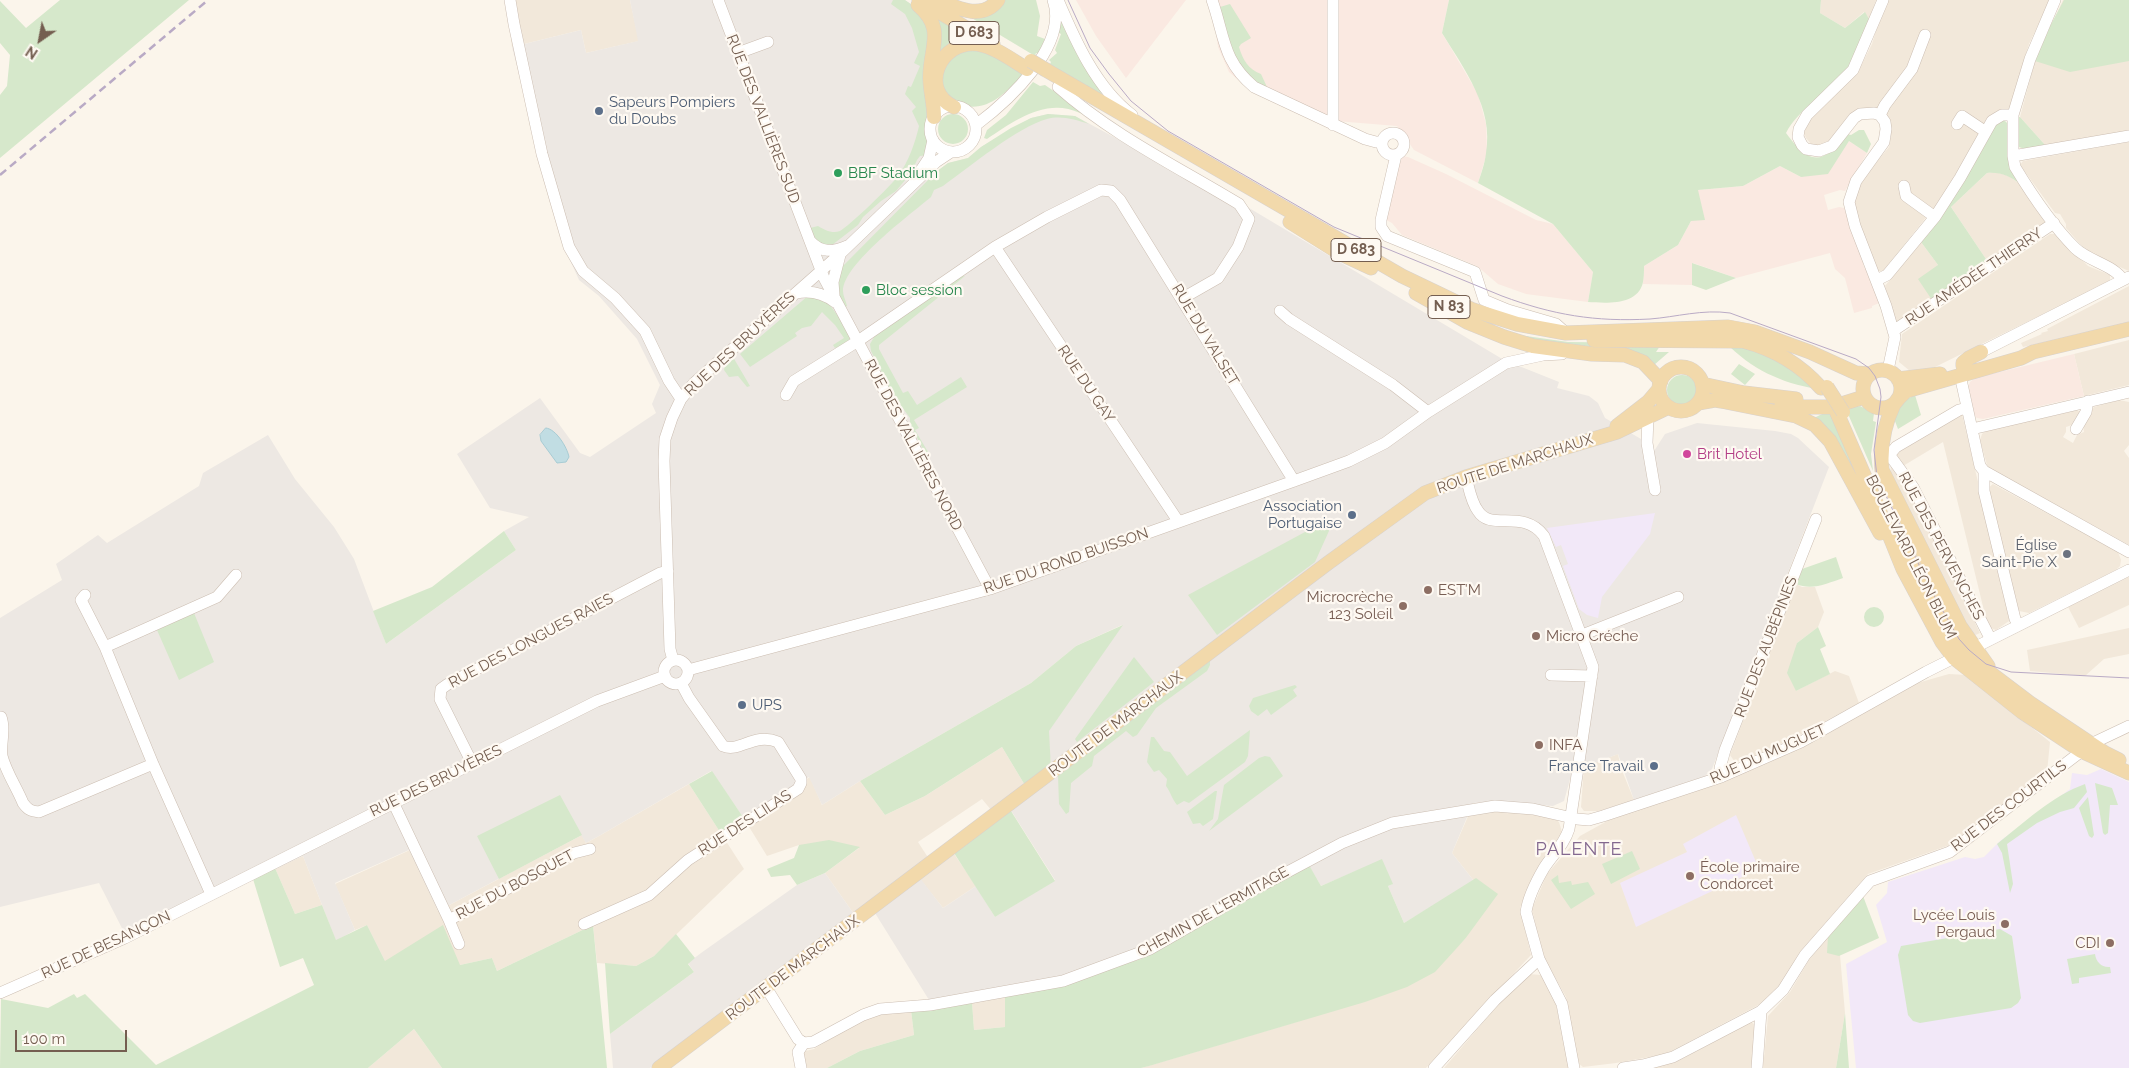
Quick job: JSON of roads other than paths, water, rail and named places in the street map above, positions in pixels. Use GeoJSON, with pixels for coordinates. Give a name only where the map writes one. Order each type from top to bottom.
{"type":"FeatureCollection","features":[{"type":"Feature","properties":{"kind":"main road"},"geometry":{"type":"LineString","coordinates":[[911,0],[928,15],[934,29],[934,52],[930,76],[934,117]]}},
{"type":"Feature","properties":{"kind":"main road","name":"D 683"},"geometry":{"type":"LineString","coordinates":[[919,0],[1341,254],[1467,322],[1533,346],[1592,354],[1625,355],[1643,362],[1660,385]]}},
{"type":"Feature","properties":{"kind":"main road","name":"D 683"},"geometry":{"type":"LineString","coordinates":[[930,0],[1029,65]]}},
{"type":"Feature","properties":{"kind":"main road"},"geometry":{"type":"LineString","coordinates":[[938,0],[954,8],[978,12],[995,4],[998,0]]}},
{"type":"Feature","properties":{"kind":"main road"},"geometry":{"type":"LineString","coordinates":[[954,106],[942,99],[936,77],[941,61],[954,48],[969,44],[984,46],[1029,65]]}},
{"type":"Feature","properties":{"kind":"main road"},"geometry":{"type":"LineString","coordinates":[[1044,74],[1058,87],[1139,132]]}},
{"type":"Feature","properties":{"kind":"main road","name":"D 683"},"geometry":{"type":"LineString","coordinates":[[1044,74],[1175,144],[1394,272],[1473,310],[1517,324],[1566,333],[1728,327],[1755,332],[1810,352],[1856,373],[1870,374]]}},
{"type":"Feature","properties":{"kind":"main road","name":"N 83"},"geometry":{"type":"LineString","coordinates":[[1409,289],[1490,325],[1516,332],[1566,340],[1743,341],[1759,345],[1783,356],[1824,387]]}},
{"type":"Feature","properties":{"kind":"main road"},"geometry":{"type":"LineString","coordinates":[[2033,352],[2027,350],[1982,357],[1980,365],[1960,370],[1961,370],[1906,391],[1889,407],[1871,405],[1863,392],[1864,382],[1875,370],[1893,375],[1930,376],[1961,370],[2021,358],[2033,352],[2129,329]]}},
{"type":"Feature","properties":{"kind":"main road"},"geometry":{"type":"LineString","coordinates":[[1566,333],[1629,336],[1729,334],[1761,341],[1792,357],[1816,374],[1840,412]]}},
{"type":"Feature","properties":{"kind":"main road"},"geometry":{"type":"LineString","coordinates":[[1681,367],[1696,373],[1702,384],[1702,397],[1698,403],[1688,410],[1681,411],[1669,407],[1664,402],[1660,385],[1669,371],[1681,367]]}},
{"type":"Feature","properties":{"kind":"main road"},"geometry":{"type":"LineString","coordinates":[[1893,375],[1901,390],[1883,439],[1882,470],[1960,626],[1964,653]]}},
{"type":"Feature","properties":{"kind":"main road"},"geometry":{"type":"LineString","coordinates":[[1702,384],[1744,393],[1796,399],[1863,392]]}},
{"type":"Feature","properties":{"kind":"main road","name":"ROUTE DE MARCHAUX"},"geometry":{"type":"LineString","coordinates":[[1602,436],[1648,402],[1660,385]]}},
{"type":"Feature","properties":{"kind":"main road"},"geometry":{"type":"LineString","coordinates":[[1726,402],[1773,407],[1832,407],[1863,392]]}},
{"type":"Feature","properties":{"kind":"main road"},"geometry":{"type":"LineString","coordinates":[[1698,403],[1715,400],[1796,416],[1808,420],[1822,431],[1830,441],[1888,548],[1903,569]]}},
{"type":"Feature","properties":{"kind":"main road","name":"ROUTE DE MARCHAUX"},"geometry":{"type":"LineString","coordinates":[[659,1068],[1211,655],[1390,517],[1425,493],[1466,477],[1617,432],[1669,407]]}},
{"type":"Feature","properties":{"kind":"main road","name":"BOULEVARD LÉON BLUM"},"geometry":{"type":"LineString","coordinates":[[1840,412],[1903,569],[1942,642],[1964,653],[1992,673],[2086,747],[2129,764]]}},
{"type":"Feature","properties":{"kind":"main road","name":"BOULEVARD LÉON BLUM"},"geometry":{"type":"LineString","coordinates":[[1840,412],[1880,499],[1950,637],[2022,712],[2129,773]]}},
{"type":"Feature","properties":{"kind":"street"},"geometry":{"type":"LineString","coordinates":[[510,0],[542,154],[569,246],[583,271],[615,298],[645,331],[669,381],[681,399]]}},
{"type":"Feature","properties":{"kind":"street","name":"RUE DES VALLIÈRES SUD"},"geometry":{"type":"LineString","coordinates":[[718,0],[808,242],[821,271]]}},
{"type":"Feature","properties":{"kind":"street"},"geometry":{"type":"LineString","coordinates":[[973,119],[996,109],[1027,78],[1043,57],[1051,37],[1054,19],[1051,0]]}},
{"type":"Feature","properties":{"kind":"street"},"geometry":{"type":"LineString","coordinates":[[1058,0],[1084,53],[1110,94],[1135,117],[1175,144]]}},
{"type":"Feature","properties":{"kind":"street"},"geometry":{"type":"LineString","coordinates":[[1212,0],[1230,61],[1240,75],[1259,90],[1333,125],[1365,139],[1382,142]]}},
{"type":"Feature","properties":{"kind":"street"},"geometry":{"type":"LineString","coordinates":[[1333,0],[1333,125]]}},
{"type":"Feature","properties":{"kind":"street"},"geometry":{"type":"LineString","coordinates":[[1883,0],[1852,70],[1845,80],[1807,115],[1799,129],[1798,137],[1806,149],[1812,151],[1825,150],[1832,146],[1854,118],[1860,114],[1874,112],[1885,122],[1884,142],[1856,181],[1849,202],[1855,226],[1877,280],[1893,331],[1895,340],[1893,375]]}},
{"type":"Feature","properties":{"kind":"street","name":"RUE AMÉDÉE THIERRY"},"geometry":{"type":"LineString","coordinates":[[2055,0],[2030,59],[2013,115],[2013,156],[2015,167],[2054,223],[2076,249],[2126,279]]}},
{"type":"Feature","properties":{"kind":"street"},"geometry":{"type":"LineString","coordinates":[[1880,116],[1885,104],[1912,69],[1925,34]]}},
{"type":"Feature","properties":{"kind":"street"},"geometry":{"type":"LineString","coordinates":[[738,53],[768,42]]}},
{"type":"Feature","properties":{"kind":"street"},"geometry":{"type":"LineString","coordinates":[[1058,87],[1072,100],[1126,138],[1239,204],[1248,219],[1238,247],[1218,278],[1183,298]]}},
{"type":"Feature","properties":{"kind":"street"},"geometry":{"type":"LineString","coordinates":[[908,191],[929,158],[933,140],[930,128],[934,117],[940,111],[954,106],[966,110],[973,119],[974,139],[970,145],[958,152],[944,150],[933,140]]}},
{"type":"Feature","properties":{"kind":"street"},"geometry":{"type":"LineString","coordinates":[[1877,280],[1887,275],[1935,217],[1960,178],[1992,121],[2002,115],[2013,115]]}},
{"type":"Feature","properties":{"kind":"street"},"geometry":{"type":"LineString","coordinates":[[1957,124],[1962,116],[1986,132]]}},
{"type":"Feature","properties":{"kind":"street"},"geometry":{"type":"LineString","coordinates":[[1391,133],[1400,136],[1404,145],[1402,151],[1396,155],[1390,155],[1385,152],[1382,142],[1385,136],[1391,133]]}},
{"type":"Feature","properties":{"kind":"street"},"geometry":{"type":"LineString","coordinates":[[2013,156],[2129,136]]}},
{"type":"Feature","properties":{"kind":"street","name":"RUE DES BRUYÈRES"},"geometry":{"type":"LineString","coordinates":[[210,894],[597,701],[665,676],[665,668],[672,660],[670,649],[664,461],[665,439],[681,399],[701,377],[851,244],[936,162],[950,152]]}},
{"type":"Feature","properties":{"kind":"street"},"geometry":{"type":"LineString","coordinates":[[1396,155],[1381,220],[1381,227],[1387,236],[1475,272],[1484,300],[1508,310],[1556,324],[1566,333]]}},
{"type":"Feature","properties":{"kind":"street"},"geometry":{"type":"LineString","coordinates":[[1904,186],[1906,196],[1935,217]]}},
{"type":"Feature","properties":{"kind":"street","name":"RUE DU VALSET"},"geometry":{"type":"LineString","coordinates":[[994,247],[1047,217],[1101,190],[1111,191],[1120,200],[1183,298],[1294,481]]}},
{"type":"Feature","properties":{"kind":"street","name":"RUE AMÉDÉE THIERRY"},"geometry":{"type":"LineString","coordinates":[[1893,331],[2054,223]]}},
{"type":"Feature","properties":{"kind":"street"},"geometry":{"type":"LineString","coordinates":[[808,242],[824,250],[835,250],[851,244]]}},
{"type":"Feature","properties":{"kind":"street"},"geometry":{"type":"LineString","coordinates":[[808,242],[812,265],[808,282]]}},
{"type":"Feature","properties":{"kind":"street"},"geometry":{"type":"LineString","coordinates":[[786,395],[794,381],[858,341],[994,247]]}},
{"type":"Feature","properties":{"kind":"street","name":"RUE DU GAY"},"geometry":{"type":"LineString","coordinates":[[994,247],[1178,521]]}},
{"type":"Feature","properties":{"kind":"street"},"geometry":{"type":"LineString","coordinates":[[835,302],[833,282],[840,254]]}},
{"type":"Feature","properties":{"kind":"street","name":"RUE DES VALLIÈRES NORD"},"geometry":{"type":"LineString","coordinates":[[821,271],[835,302],[858,341],[990,589]]}},
{"type":"Feature","properties":{"kind":"street"},"geometry":{"type":"LineString","coordinates":[[1982,357],[2126,279]]}},
{"type":"Feature","properties":{"kind":"street"},"geometry":{"type":"LineString","coordinates":[[796,293],[820,294],[835,302]]}},
{"type":"Feature","properties":{"kind":"street"},"geometry":{"type":"LineString","coordinates":[[1280,310],[1288,319],[1393,385],[1428,412]]}},
{"type":"Feature","properties":{"kind":"street","name":"RUE DU ROND BUISSON"},"geometry":{"type":"LineString","coordinates":[[688,670],[990,589],[1349,461],[1385,442],[1428,412],[1506,364],[1543,355],[1592,354]]}},
{"type":"Feature","properties":{"kind":"street"},"geometry":{"type":"LineString","coordinates":[[1961,370],[1980,466],[1984,472],[2129,552]]}},
{"type":"Feature","properties":{"kind":"street"},"geometry":{"type":"LineString","coordinates":[[1972,429],[2129,392]]}},
{"type":"Feature","properties":{"kind":"street"},"geometry":{"type":"LineString","coordinates":[[2076,429],[2088,407],[2088,401]]}},
{"type":"Feature","properties":{"kind":"street"},"geometry":{"type":"LineString","coordinates":[[1648,402],[1638,416],[1643,420],[1655,490]]}},
{"type":"Feature","properties":{"kind":"street","name":"RUE DES PERVENCHES"},"geometry":{"type":"LineString","coordinates":[[1967,408],[1959,410],[1896,447],[1891,453],[1891,457],[1913,487],[1990,638]]}},
{"type":"Feature","properties":{"kind":"street"},"geometry":{"type":"LineString","coordinates":[[1984,472],[1984,491],[2015,619],[2018,624]]}},
{"type":"Feature","properties":{"kind":"street"},"geometry":{"type":"LineString","coordinates":[[1466,477],[1474,505],[1484,517],[1498,521],[1530,523],[1544,536],[1592,667],[1568,834],[1561,848],[1544,867],[1526,912],[1539,959],[1562,1004],[1574,1068]]}},
{"type":"Feature","properties":{"kind":"street","name":"RUE DES AUBÉPINES"},"geometry":{"type":"LineString","coordinates":[[1721,777],[1720,768],[1725,750],[1816,519]]}},
{"type":"Feature","properties":{"kind":"street","name":"RUE DU MUGUET"},"geometry":{"type":"LineString","coordinates":[[1571,817],[1590,820],[1721,777],[1800,742],[1990,638],[2129,570]]}},
{"type":"Feature","properties":{"kind":"street","name":"RUE DES LONGUES RAIES"},"geometry":{"type":"LineString","coordinates":[[472,763],[440,699],[441,689],[660,573],[668,571]]}},
{"type":"Feature","properties":{"kind":"street"},"geometry":{"type":"LineString","coordinates":[[108,645],[217,597],[236,575]]}},
{"type":"Feature","properties":{"kind":"street"},"geometry":{"type":"LineString","coordinates":[[85,595],[81,600],[108,645],[153,764],[210,894]]}},
{"type":"Feature","properties":{"kind":"street"},"geometry":{"type":"LineString","coordinates":[[1582,636],[1678,597]]}},
{"type":"Feature","properties":{"kind":"street"},"geometry":{"type":"LineString","coordinates":[[665,676],[673,684],[681,683],[686,679],[688,670],[680,661],[672,660]]}},
{"type":"Feature","properties":{"kind":"street"},"geometry":{"type":"LineString","coordinates":[[1551,675],[1592,676]]}},
{"type":"Feature","properties":{"kind":"street","name":"RUE DES LILAS"},"geometry":{"type":"LineString","coordinates":[[584,924],[649,895],[681,865],[798,789],[801,784],[801,779],[778,742],[763,738],[734,748],[722,746],[681,683]]}},
{"type":"Feature","properties":{"kind":"street"},"geometry":{"type":"LineString","coordinates":[[1,717],[4,724],[1,740],[2,758],[23,803],[27,809],[33,812],[39,812],[153,764]]}},
{"type":"Feature","properties":{"kind":"street","name":"RUE DES COURTILS"},"geometry":{"type":"LineString","coordinates":[[1623,1068],[1672,1057],[1761,1011],[1783,990],[1805,954],[1870,881],[1950,852],[2086,747],[2129,726]]}},
{"type":"Feature","properties":{"kind":"street","name":"RUE DU BOSQUET"},"geometry":{"type":"LineString","coordinates":[[393,802],[449,920],[574,852],[590,849]]}},
{"type":"Feature","properties":{"kind":"street","name":"CHEMIN DE L'ERMITAGE"},"geometry":{"type":"LineString","coordinates":[[804,1043],[823,1038],[863,1015],[880,1008],[939,1004],[1063,981],[1150,949],[1246,894],[1342,843],[1392,823],[1495,806],[1533,809],[1571,817]]}},
{"type":"Feature","properties":{"kind":"street","name":"RUE DE BESANÇON"},"geometry":{"type":"LineString","coordinates":[[0,993],[125,938],[210,894]]}},
{"type":"Feature","properties":{"kind":"street"},"geometry":{"type":"LineString","coordinates":[[449,920],[458,944]]}},
{"type":"Feature","properties":{"kind":"street"},"geometry":{"type":"LineString","coordinates":[[1434,1068],[1495,1000],[1539,959]]}},
{"type":"Feature","properties":{"kind":"street"},"geometry":{"type":"LineString","coordinates":[[767,988],[794,1033],[804,1043],[798,1052],[801,1068]]}},
{"type":"Feature","properties":{"kind":"street"},"geometry":{"type":"LineString","coordinates":[[1757,1068],[1761,1011]]}},
{"type":"Feature","properties":{"kind":"water"},"geometry":{"type":"Polygon","coordinates":[[[546,428],[557,435],[566,448],[569,457],[566,462],[557,463],[541,441],[540,435],[546,428]]]}},
{"type":"Feature","properties":{"kind":"tram line"},"geometry":{"type":"LineString","coordinates":[[1068,0],[1090,48],[1131,101],[1168,131],[1334,227],[1502,296],[1539,308],[1574,316],[1630,320],[1710,312],[1730,313],[1856,359],[1869,368],[1875,376],[1880,389],[1881,397],[1874,450],[1877,477],[1932,592],[1959,639],[1986,664],[2011,672],[2129,678]]}},
{"type":"Feature","properties":{"kind":"railway"},"geometry":{"type":"LineString","coordinates":[[0,175],[208,0]]}},
{"type":"Feature","properties":{"kind":"place","name":"Sapeurs Pompiers du Doubs"},"geometry":{"type":"Point","coordinates":[599,111]}},
{"type":"Feature","properties":{"kind":"place","name":"BBF Stadium"},"geometry":{"type":"Point","coordinates":[838,173]}},
{"type":"Feature","properties":{"kind":"place","name":"Bloc session"},"geometry":{"type":"Point","coordinates":[866,290]}},
{"type":"Feature","properties":{"kind":"place","name":"Brit Hotel"},"geometry":{"type":"Point","coordinates":[1687,454]}},
{"type":"Feature","properties":{"kind":"place","name":"Association Portugaise"},"geometry":{"type":"Point","coordinates":[1352,515]}},
{"type":"Feature","properties":{"kind":"place","name":"Église Saint-Pie X"},"geometry":{"type":"Point","coordinates":[2067,554]}},
{"type":"Feature","properties":{"kind":"place","name":"EST’M"},"geometry":{"type":"Point","coordinates":[1428,590]}},
{"type":"Feature","properties":{"kind":"place","name":"Microcrèche 123 Soleil"},"geometry":{"type":"Point","coordinates":[1403,606]}},
{"type":"Feature","properties":{"kind":"place","name":"Micro Créche"},"geometry":{"type":"Point","coordinates":[1536,636]}},
{"type":"Feature","properties":{"kind":"place","name":"UPS"},"geometry":{"type":"Point","coordinates":[742,705]}},
{"type":"Feature","properties":{"kind":"place","name":"INFA"},"geometry":{"type":"Point","coordinates":[1539,745]}},
{"type":"Feature","properties":{"kind":"place","name":"France Travail"},"geometry":{"type":"Point","coordinates":[1654,766]}},
{"type":"Feature","properties":{"kind":"place","name":"École primaire Condorcet"},"geometry":{"type":"Point","coordinates":[1690,876]}},
{"type":"Feature","properties":{"kind":"place","name":"Lycée Louis Pergaud"},"geometry":{"type":"Point","coordinates":[2005,924]}},
{"type":"Feature","properties":{"kind":"place","name":"CDI"},"geometry":{"type":"Point","coordinates":[2110,943]}},
{"type":"Feature","properties":{"kind":"district","name":"PALENTE"},"geometry":{"type":"Point","coordinates":[1579,850]}}]}
